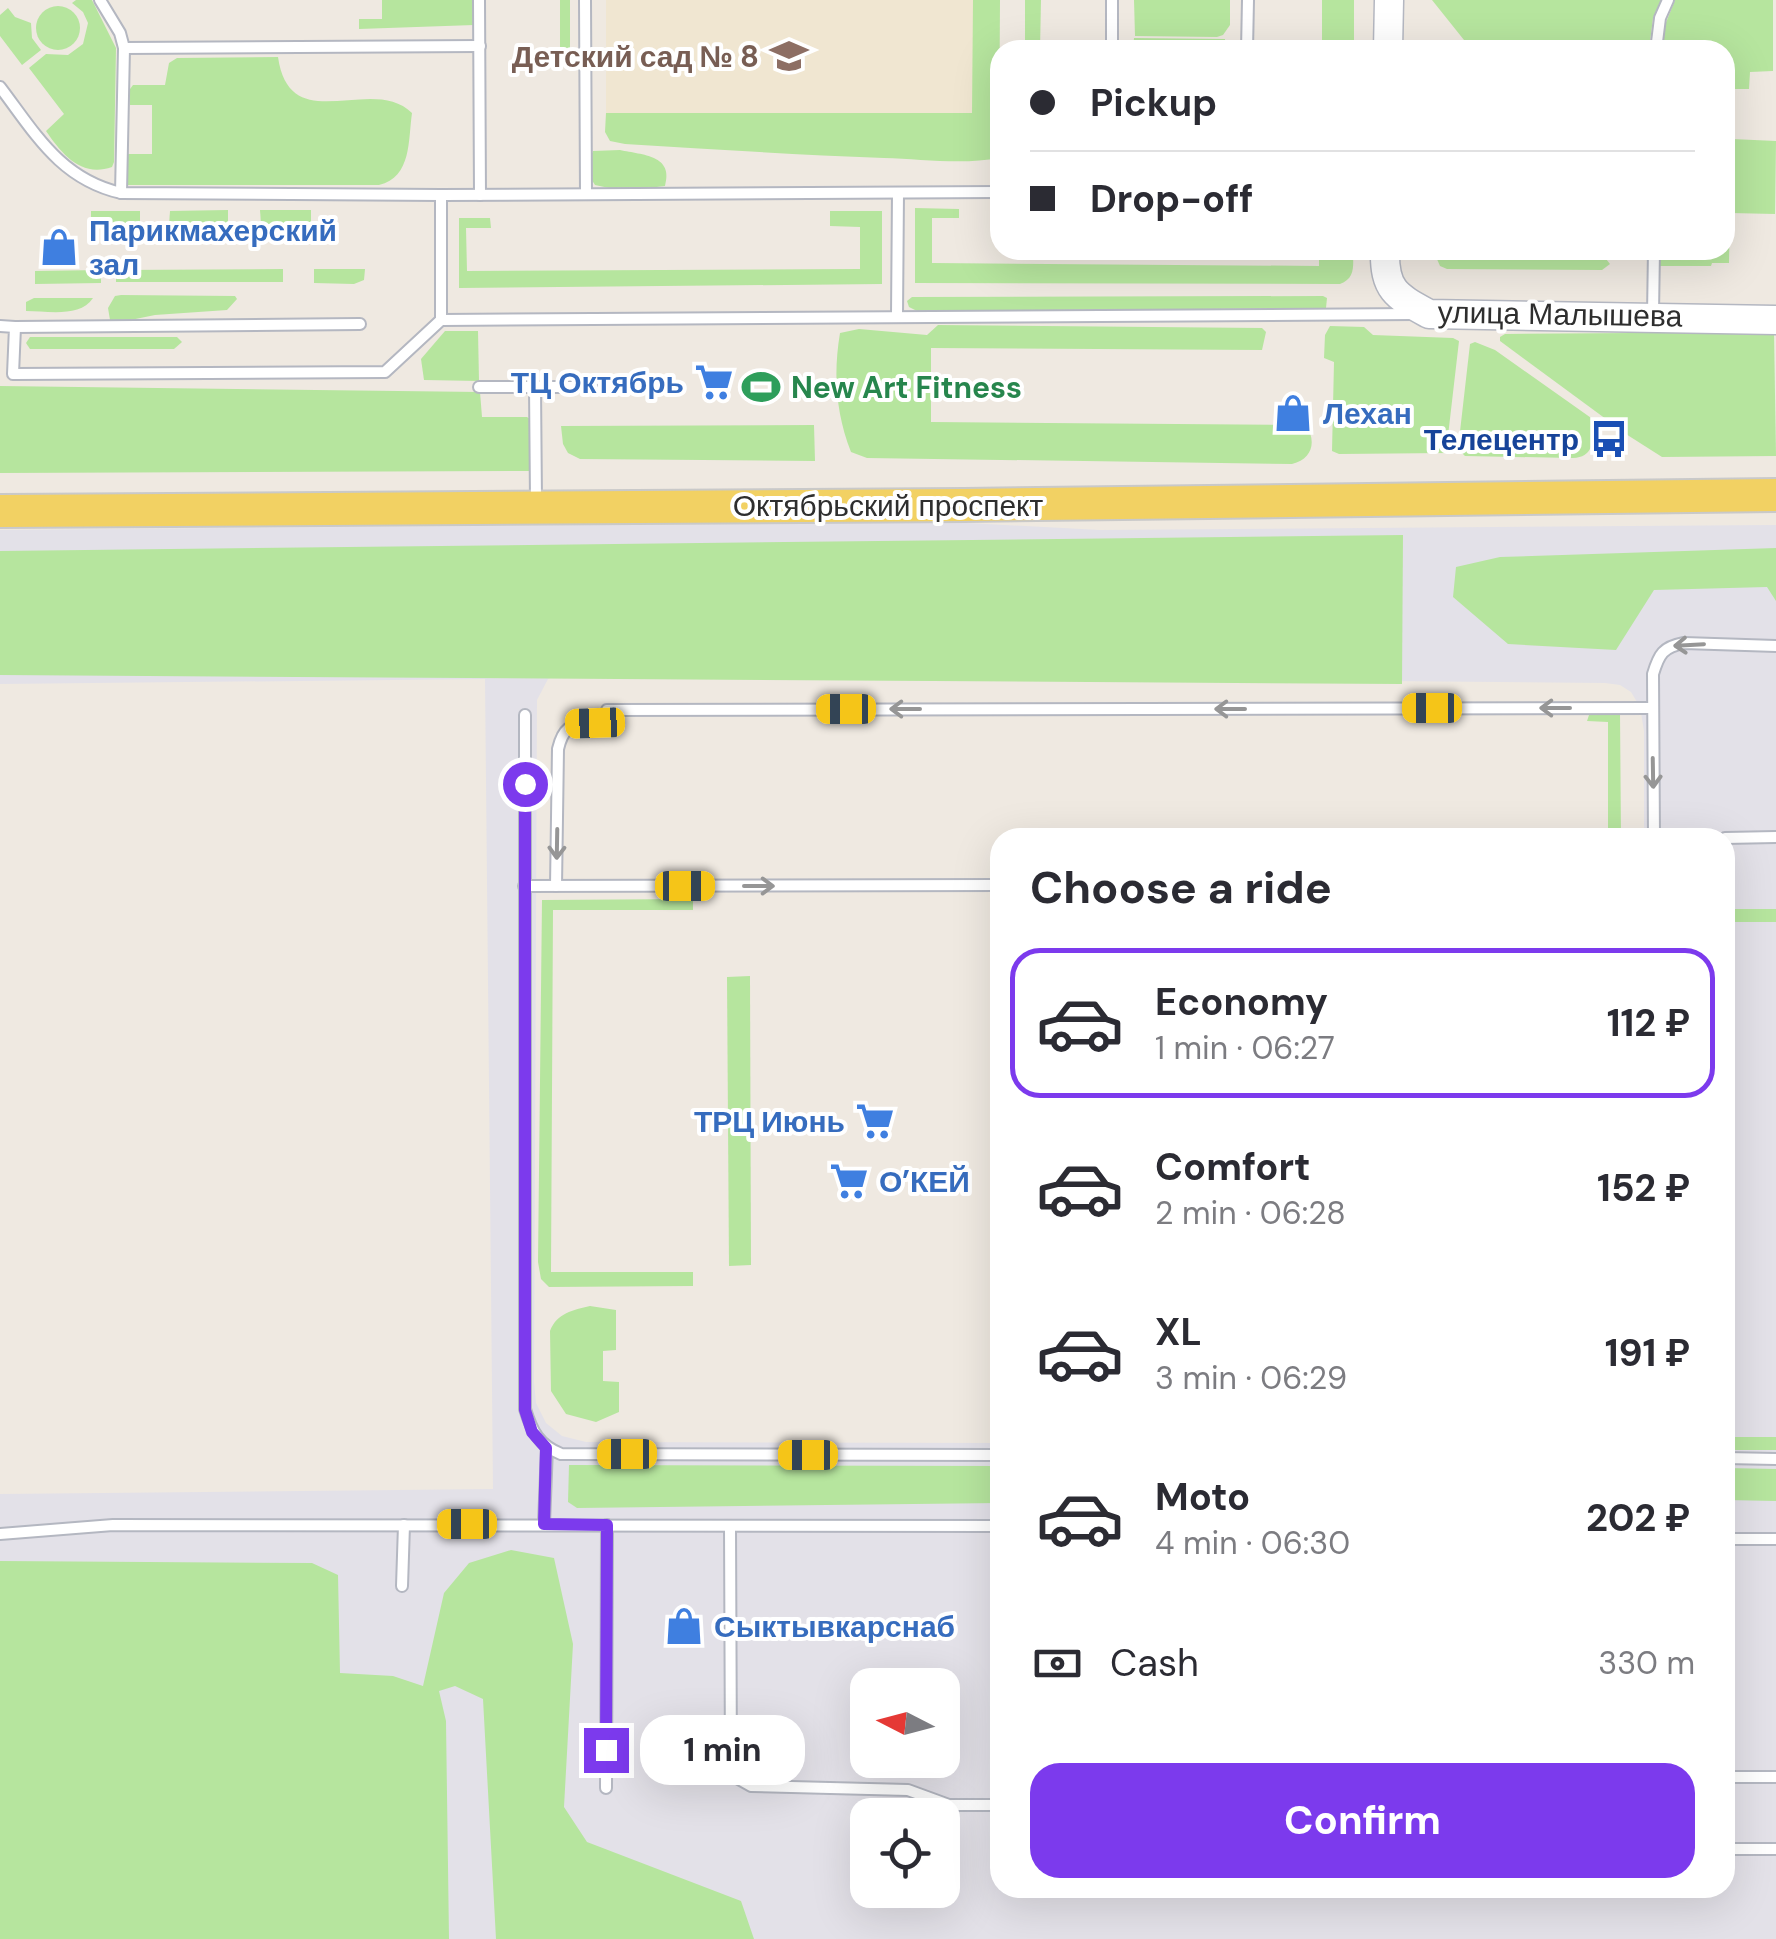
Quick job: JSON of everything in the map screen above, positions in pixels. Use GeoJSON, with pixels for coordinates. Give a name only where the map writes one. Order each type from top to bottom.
{"type":"FeatureCollection","features":[{"type":"Feature","properties":{"kind":"main road","name":"Октябрьский проспект"},"geometry":{"type":"LineString","coordinates":[[0,511],[1776,495]]}},
{"type":"Feature","properties":{"kind":"street"},"geometry":{"type":"LineString","coordinates":[[1388,40],[1389,0]]}},
{"type":"Feature","properties":{"kind":"street","name":"улица Малышева"},"geometry":{"type":"LineString","coordinates":[[1385,260],[1384,274],[1397,296],[1429,314],[1776,320]]}},
{"type":"Feature","properties":{"kind":"lane"},"geometry":{"type":"LineString","coordinates":[[100,0],[120,33],[124,48],[120,192]]}},
{"type":"Feature","properties":{"kind":"lane"},"geometry":{"type":"LineString","coordinates":[[479,0],[480,195]]}},
{"type":"Feature","properties":{"kind":"lane"},"geometry":{"type":"LineString","coordinates":[[585,0],[586,194]]}},
{"type":"Feature","properties":{"kind":"lane"},"geometry":{"type":"LineString","coordinates":[[1112,0],[1112,40]]}},
{"type":"Feature","properties":{"kind":"lane"},"geometry":{"type":"LineString","coordinates":[[1248,0],[1248,40]]}},
{"type":"Feature","properties":{"kind":"lane"},"geometry":{"type":"LineString","coordinates":[[1657,40],[1660,18],[1668,0]]}},
{"type":"Feature","properties":{"kind":"lane"},"geometry":{"type":"LineString","coordinates":[[124,48],[480,46]]}},
{"type":"Feature","properties":{"kind":"lane"},"geometry":{"type":"LineString","coordinates":[[0,87],[54,157],[74,175],[95,187],[120,192],[990,192]]}},
{"type":"Feature","properties":{"kind":"lane"},"geometry":{"type":"LineString","coordinates":[[897,316],[898,192]]}},
{"type":"Feature","properties":{"kind":"lane"},"geometry":{"type":"LineString","coordinates":[[441,195],[441,320]]}},
{"type":"Feature","properties":{"kind":"lane"},"geometry":{"type":"LineString","coordinates":[[1653,316],[1654,260]]}},
{"type":"Feature","properties":{"kind":"lane"},"geometry":{"type":"LineString","coordinates":[[0,375],[385,372],[441,320],[1429,314]]}},
{"type":"Feature","properties":{"kind":"lane"},"geometry":{"type":"LineString","coordinates":[[0,326],[360,324]]}},
{"type":"Feature","properties":{"kind":"lane"},"geometry":{"type":"LineString","coordinates":[[13,374],[14,326]]}},
{"type":"Feature","properties":{"kind":"lane"},"geometry":{"type":"LineString","coordinates":[[480,387],[592,387]]}},
{"type":"Feature","properties":{"kind":"lane"},"geometry":{"type":"LineString","coordinates":[[534,387],[536,506]]}},
{"type":"Feature","properties":{"kind":"lane"},"geometry":{"type":"LineString","coordinates":[[1654,828],[1652,708],[1658,655],[1670,646],[1776,646]]}},
{"type":"Feature","properties":{"kind":"lane"},"geometry":{"type":"LineString","coordinates":[[556,886],[561,735],[574,724],[602,720],[607,710],[1652,708]]}},
{"type":"Feature","properties":{"kind":"lane"},"geometry":{"type":"LineString","coordinates":[[525,716],[525,1410],[532,1432],[546,1448],[561,1454],[990,1456]]}},
{"type":"Feature","properties":{"kind":"lane"},"geometry":{"type":"LineString","coordinates":[[1735,838],[1776,837]]}},
{"type":"Feature","properties":{"kind":"lane"},"geometry":{"type":"LineString","coordinates":[[524,886],[990,886]]}},
{"type":"Feature","properties":{"kind":"lane"},"geometry":{"type":"LineString","coordinates":[[544,1524],[546,1448]]}},
{"type":"Feature","properties":{"kind":"lane"},"geometry":{"type":"LineString","coordinates":[[1735,1458],[1776,1459]]}},
{"type":"Feature","properties":{"kind":"lane"},"geometry":{"type":"LineString","coordinates":[[0,1534],[114,1525],[990,1526]]}},
{"type":"Feature","properties":{"kind":"lane"},"geometry":{"type":"LineString","coordinates":[[402,1586],[404,1525]]}},
{"type":"Feature","properties":{"kind":"lane"},"geometry":{"type":"LineString","coordinates":[[606,1788],[607,1525]]}},
{"type":"Feature","properties":{"kind":"lane"},"geometry":{"type":"LineString","coordinates":[[730,1526],[731,1768],[735,1777],[751,1786],[908,1790],[948,1805],[990,1805]]}},
{"type":"Feature","properties":{"kind":"lane"},"geometry":{"type":"LineString","coordinates":[[1735,1539],[1776,1539]]}},
{"type":"Feature","properties":{"kind":"lane"},"geometry":{"type":"LineString","coordinates":[[1735,1777],[1776,1778]]}},
{"type":"Feature","properties":{"kind":"lane"},"geometry":{"type":"LineString","coordinates":[[1735,1849],[1776,1848]]}},
{"type":"Feature","properties":{"kind":"shaded area","name":"Детский сад № 8"},"geometry":{"type":"Polygon","coordinates":[[[606,0],[973,0],[973,113],[606,113],[606,0]]]}},
{"type":"Feature","properties":{"kind":"shaded area"},"geometry":{"type":"Polygon","coordinates":[[[949,522],[1100,530],[1776,525],[1776,1939],[0,1939],[0,1494],[493,1489],[485,679],[0,684],[0,530],[949,522]]]}},
{"type":"Feature","properties":{"kind":"green space"},"geometry":{"type":"Polygon","coordinates":[[[92,0],[116,48],[114,162],[112,167],[101,170],[73,162],[46,131],[64,114],[29,68],[46,54],[68,55],[83,44],[88,23],[72,3],[92,0]]]}},
{"type":"Feature","properties":{"kind":"green space"},"geometry":{"type":"Polygon","coordinates":[[[382,0],[474,0],[474,25],[359,29],[359,19],[382,19],[382,0]]]}},
{"type":"Feature","properties":{"kind":"green space"},"geometry":{"type":"Polygon","coordinates":[[[560,0],[570,0],[570,49],[560,48],[560,0]]]}},
{"type":"Feature","properties":{"kind":"green space"},"geometry":{"type":"Polygon","coordinates":[[[973,0],[1000,0],[1000,40],[990,40],[990,159],[942,161],[625,144],[610,141],[605,132],[606,113],[972,113],[973,0]]]}},
{"type":"Feature","properties":{"kind":"green space"},"geometry":{"type":"Polygon","coordinates":[[[1025,0],[1041,0],[1040,40],[1025,40],[1025,0]]]}},
{"type":"Feature","properties":{"kind":"green space"},"geometry":{"type":"Polygon","coordinates":[[[1134,0],[1230,0],[1230,25],[1217,37],[1135,36],[1134,0]]]}},
{"type":"Feature","properties":{"kind":"green space"},"geometry":{"type":"Polygon","coordinates":[[[1322,0],[1354,0],[1354,40],[1322,40],[1322,0]]]}},
{"type":"Feature","properties":{"kind":"green space"},"geometry":{"type":"Polygon","coordinates":[[[1432,0],[1661,0],[1653,18],[1650,40],[1464,40],[1432,0]]]}},
{"type":"Feature","properties":{"kind":"green space"},"geometry":{"type":"Polygon","coordinates":[[[1675,0],[1773,0],[1773,71],[1750,72],[1749,89],[1735,89],[1735,40],[1662,40],[1675,0]]]}},
{"type":"Feature","properties":{"kind":"green space"},"geometry":{"type":"Polygon","coordinates":[[[58,6],[74,12],[80,28],[74,44],[58,50],[42,44],[36,28],[42,12],[58,6]]]}},
{"type":"Feature","properties":{"kind":"green space"},"geometry":{"type":"Polygon","coordinates":[[[8,8],[15,17],[31,23],[32,38],[41,50],[22,65],[0,36],[0,15],[8,8]]]}},
{"type":"Feature","properties":{"kind":"green space"},"geometry":{"type":"Polygon","coordinates":[[[1134,38],[1225,39],[1225,40],[1134,38]]]}},
{"type":"Feature","properties":{"kind":"green space"},"geometry":{"type":"Polygon","coordinates":[[[278,57],[286,82],[298,95],[315,101],[376,99],[395,103],[412,113],[406,156],[398,174],[379,185],[126,185],[128,154],[152,154],[152,105],[130,105],[133,85],[165,85],[169,63],[177,58],[278,57]]]}},
{"type":"Feature","properties":{"kind":"green space"},"geometry":{"type":"Polygon","coordinates":[[[1735,139],[1776,141],[1775,214],[1735,213],[1735,139]]]}},
{"type":"Feature","properties":{"kind":"green space"},"geometry":{"type":"Polygon","coordinates":[[[620,150],[661,162],[667,176],[665,186],[623,191],[595,185],[589,168],[593,151],[620,150]]]}},
{"type":"Feature","properties":{"kind":"green space"},"geometry":{"type":"Polygon","coordinates":[[[915,208],[959,209],[959,218],[932,218],[932,263],[1319,266],[1319,260],[1352,260],[1349,278],[1340,284],[915,283],[915,208]]]}},
{"type":"Feature","properties":{"kind":"green space"},"geometry":{"type":"Polygon","coordinates":[[[228,210],[228,225],[169,225],[170,211],[228,210]]]}},
{"type":"Feature","properties":{"kind":"green space"},"geometry":{"type":"Polygon","coordinates":[[[260,210],[311,210],[311,224],[261,224],[260,210]]]}},
{"type":"Feature","properties":{"kind":"green space"},"geometry":{"type":"Polygon","coordinates":[[[91,211],[140,211],[140,225],[91,225],[91,211]]]}},
{"type":"Feature","properties":{"kind":"green space"},"geometry":{"type":"Polygon","coordinates":[[[830,211],[882,211],[882,284],[459,288],[459,218],[490,218],[491,228],[466,228],[467,271],[860,269],[860,227],[830,226],[830,211]]]}},
{"type":"Feature","properties":{"kind":"green space"},"geometry":{"type":"Polygon","coordinates":[[[1437,260],[1607,260],[1610,264],[1602,270],[1440,266],[1437,260]]]}},
{"type":"Feature","properties":{"kind":"green space"},"geometry":{"type":"Polygon","coordinates":[[[1658,260],[1729,260],[1711,266],[1658,266],[1658,260]]]}},
{"type":"Feature","properties":{"kind":"green space"},"geometry":{"type":"Polygon","coordinates":[[[283,269],[283,282],[116,282],[116,270],[283,269]]]}},
{"type":"Feature","properties":{"kind":"green space"},"geometry":{"type":"Polygon","coordinates":[[[314,269],[365,269],[364,280],[354,284],[314,283],[314,269]]]}},
{"type":"Feature","properties":{"kind":"green space"},"geometry":{"type":"Polygon","coordinates":[[[101,270],[101,283],[35,284],[35,271],[101,270]]]}},
{"type":"Feature","properties":{"kind":"green space"},"geometry":{"type":"Polygon","coordinates":[[[115,296],[237,299],[227,310],[155,315],[116,323],[110,320],[108,308],[115,296]]]}},
{"type":"Feature","properties":{"kind":"green space"},"geometry":{"type":"Polygon","coordinates":[[[912,297],[1327,298],[1326,308],[917,311],[907,301],[912,297]]]}},
{"type":"Feature","properties":{"kind":"green space"},"geometry":{"type":"Polygon","coordinates":[[[34,298],[93,298],[72,311],[26,311],[26,302],[34,298]]]}},
{"type":"Feature","properties":{"kind":"green space"},"geometry":{"type":"Polygon","coordinates":[[[938,325],[1262,328],[1266,332],[1262,350],[931,348],[931,422],[1306,425],[1311,449],[1292,464],[867,458],[851,452],[837,394],[840,333],[859,329],[927,335],[938,325]]]}},
{"type":"Feature","properties":{"kind":"green space"},"geometry":{"type":"Polygon","coordinates":[[[1330,326],[1364,327],[1373,335],[1459,341],[1446,453],[1332,451],[1334,362],[1324,358],[1325,335],[1330,326]]]}},
{"type":"Feature","properties":{"kind":"green space"},"geometry":{"type":"Polygon","coordinates":[[[445,331],[478,331],[479,381],[424,380],[421,359],[445,331]]]}},
{"type":"Feature","properties":{"kind":"green space"},"geometry":{"type":"Polygon","coordinates":[[[1774,332],[1776,456],[1662,457],[1500,341],[1505,334],[1774,332]]]}},
{"type":"Feature","properties":{"kind":"green space"},"geometry":{"type":"Polygon","coordinates":[[[30,337],[177,337],[182,342],[174,349],[30,349],[26,343],[30,337]]]}},
{"type":"Feature","properties":{"kind":"green space"},"geometry":{"type":"Polygon","coordinates":[[[1475,342],[1495,350],[1594,420],[1597,426],[1588,452],[1573,458],[1465,456],[1458,449],[1470,344],[1475,342]]]}},
{"type":"Feature","properties":{"kind":"green space"},"geometry":{"type":"Polygon","coordinates":[[[0,386],[480,392],[482,417],[530,419],[529,471],[0,473],[0,386]]]}},
{"type":"Feature","properties":{"kind":"green space"},"geometry":{"type":"Polygon","coordinates":[[[814,425],[815,461],[580,459],[568,453],[561,426],[814,425]]]}},
{"type":"Feature","properties":{"kind":"green space"},"geometry":{"type":"Polygon","coordinates":[[[1403,535],[1402,684],[0,675],[0,551],[1403,535]]]}},
{"type":"Feature","properties":{"kind":"green space"},"geometry":{"type":"Polygon","coordinates":[[[1776,548],[1776,601],[1767,587],[1654,590],[1616,650],[1508,644],[1453,597],[1456,567],[1500,557],[1776,548]]]}},
{"type":"Feature","properties":{"kind":"green space"},"geometry":{"type":"Polygon","coordinates":[[[1590,712],[1620,713],[1621,828],[1608,828],[1608,722],[1587,721],[1590,712]]]}},
{"type":"Feature","properties":{"kind":"green space"},"geometry":{"type":"Polygon","coordinates":[[[693,899],[693,910],[553,910],[551,1272],[693,1272],[693,1286],[549,1287],[541,1279],[538,1262],[542,900],[693,899]]]}},
{"type":"Feature","properties":{"kind":"green space"},"geometry":{"type":"Polygon","coordinates":[[[1735,909],[1776,909],[1776,922],[1735,922],[1735,909]]]}},
{"type":"Feature","properties":{"kind":"green space"},"geometry":{"type":"Polygon","coordinates":[[[750,976],[751,1265],[729,1266],[727,977],[750,976]]]}},
{"type":"Feature","properties":{"kind":"green space"},"geometry":{"type":"Polygon","coordinates":[[[590,1306],[616,1310],[616,1350],[603,1351],[603,1381],[619,1382],[619,1412],[596,1422],[566,1414],[551,1391],[550,1331],[561,1316],[590,1306]]]}},
{"type":"Feature","properties":{"kind":"green space"},"geometry":{"type":"Polygon","coordinates":[[[1735,1437],[1776,1437],[1776,1450],[1735,1450],[1735,1437]]]}},
{"type":"Feature","properties":{"kind":"green space"},"geometry":{"type":"Polygon","coordinates":[[[569,1465],[990,1466],[990,1503],[577,1508],[568,1502],[569,1465]]]}},
{"type":"Feature","properties":{"kind":"green space"},"geometry":{"type":"Polygon","coordinates":[[[1735,1468],[1776,1469],[1776,1501],[1735,1500],[1735,1468]]]}},
{"type":"Feature","properties":{"kind":"green space"},"geometry":{"type":"Polygon","coordinates":[[[511,1550],[554,1558],[573,1644],[564,1807],[587,1842],[741,1901],[754,1939],[496,1939],[483,1699],[455,1686],[439,1691],[446,1721],[449,1939],[0,1939],[0,1561],[312,1563],[338,1575],[340,1673],[393,1676],[423,1686],[444,1593],[469,1563],[511,1550]]]}},
{"type":"Feature","properties":{"kind":"place","name":"Детский сад № 8"},"geometry":{"type":"Point","coordinates":[789,56]}},
{"type":"Feature","properties":{"kind":"place","name":"Парикмахерский зал"},"geometry":{"type":"Point","coordinates":[59,247]}},
{"type":"Feature","properties":{"kind":"place","name":"ТЦ Октябрь"},"geometry":{"type":"Point","coordinates":[714,382]}},
{"type":"Feature","properties":{"kind":"place","name":"New Art Fitness"},"geometry":{"type":"Point","coordinates":[761,387]}},
{"type":"Feature","properties":{"kind":"place","name":"Лехан"},"geometry":{"type":"Point","coordinates":[1293,413]}},
{"type":"Feature","properties":{"kind":"place","name":"Телецентр"},"geometry":{"type":"Point","coordinates":[1609,439]}},
{"type":"Feature","properties":{"kind":"place","name":"ТРЦ Июнь"},"geometry":{"type":"Point","coordinates":[875,1121]}},
{"type":"Feature","properties":{"kind":"place","name":"О’КЕЙ"},"geometry":{"type":"Point","coordinates":[849,1181]}},
{"type":"Feature","properties":{"kind":"place","name":"Сыктывкарснаб"},"geometry":{"type":"Point","coordinates":[684,1626]}},
{"type":"Feature","properties":{"kind":"route"},"geometry":{"type":"LineString","coordinates":[[525,784],[525,1410],[532,1432],[546,1448],[544,1524],[607,1525],[606,1750]]}}]}
